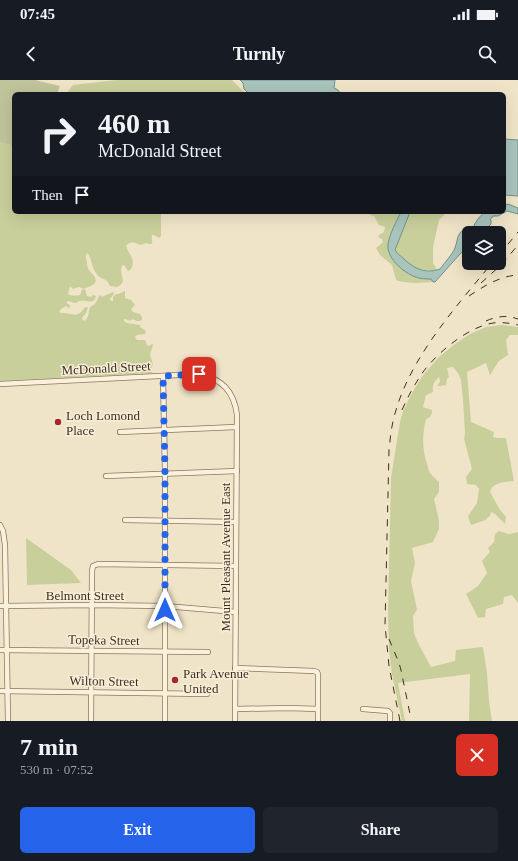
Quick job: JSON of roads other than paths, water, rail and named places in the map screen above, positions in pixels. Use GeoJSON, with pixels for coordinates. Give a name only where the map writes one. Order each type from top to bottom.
{"type":"FeatureCollection","features":[{"type":"Feature","properties":{"kind":"street","name":"McDonald Street"},"geometry":{"type":"LineString","coordinates":[[0,384],[199,374],[219,381],[231,394]]}},
{"type":"Feature","properties":{"kind":"street"},"geometry":{"type":"LineString","coordinates":[[163,376],[165,473],[165,721]]}},
{"type":"Feature","properties":{"kind":"street","name":"Mount Pleasant Avenue East"},"geometry":{"type":"LineString","coordinates":[[231,394],[235,403],[237,415],[235,721]]}},
{"type":"Feature","properties":{"kind":"street"},"geometry":{"type":"LineString","coordinates":[[120,432],[236,427]]}},
{"type":"Feature","properties":{"kind":"street"},"geometry":{"type":"LineString","coordinates":[[106,476],[237,470]]}},
{"type":"Feature","properties":{"kind":"street"},"geometry":{"type":"LineString","coordinates":[[125,520],[236,522]]}},
{"type":"Feature","properties":{"kind":"street"},"geometry":{"type":"LineString","coordinates":[[0,525],[5,539],[8,721]]}},
{"type":"Feature","properties":{"kind":"street"},"geometry":{"type":"LineString","coordinates":[[91,721],[93,566],[98,564],[236,566]]}},
{"type":"Feature","properties":{"kind":"street","name":"Belmont Street"},"geometry":{"type":"LineString","coordinates":[[0,606],[165,606],[236,612]]}},
{"type":"Feature","properties":{"kind":"street","name":"Topeka Street"},"geometry":{"type":"LineString","coordinates":[[0,650],[208,652]]}},
{"type":"Feature","properties":{"kind":"street"},"geometry":{"type":"LineString","coordinates":[[235,668],[317,672],[318,721]]}},
{"type":"Feature","properties":{"kind":"street","name":"Wilton Street"},"geometry":{"type":"LineString","coordinates":[[0,691],[207,694]]}},
{"type":"Feature","properties":{"kind":"street"},"geometry":{"type":"LineString","coordinates":[[235,709],[318,709]]}},
{"type":"Feature","properties":{"kind":"street"},"geometry":{"type":"LineString","coordinates":[[363,709],[388,711],[390,714],[390,721]]}},
{"type":"Feature","properties":{"kind":"water"},"geometry":{"type":"Polygon","coordinates":[[[240,80],[335,80],[334,88],[340,92],[247,92],[244,89],[243,83],[240,80]]]}},
{"type":"Feature","properties":{"kind":"water"},"geometry":{"type":"Polygon","coordinates":[[[506,139],[518,140],[518,196],[506,195],[506,139]]]}},
{"type":"Feature","properties":{"kind":"water"},"geometry":{"type":"Polygon","coordinates":[[[506,204],[518,208],[518,214],[506,212],[506,204]]]}},
{"type":"Feature","properties":{"kind":"water"},"geometry":{"type":"Polygon","coordinates":[[[400,214],[409,214],[395,250],[398,254],[420,270],[430,271],[440,269],[454,251],[458,236],[461,232],[462,252],[435,282],[431,279],[419,278],[408,274],[398,266],[388,250],[388,244],[393,228],[400,214]]]}},
{"type":"Feature","properties":{"kind":"water"},"geometry":{"type":"Polygon","coordinates":[[[482,214],[502,214],[493,216],[490,220],[491,224],[489,226],[474,226],[482,214]]]}},
{"type":"Feature","properties":{"kind":"railway"},"geometry":{"type":"LineString","coordinates":[[506,247],[518,232]]}},
{"type":"Feature","properties":{"kind":"railway"},"geometry":{"type":"LineString","coordinates":[[481,283],[501,265],[518,245]]}},
{"type":"Feature","properties":{"kind":"railway"},"geometry":{"type":"LineString","coordinates":[[400,721],[389,666],[385,625],[389,450],[391,432],[405,385],[417,363],[445,321],[486,270]]}},
{"type":"Feature","properties":{"kind":"railway"},"geometry":{"type":"LineString","coordinates":[[469,296],[499,279],[518,275]]}},
{"type":"Feature","properties":{"kind":"railway"},"geometry":{"type":"LineString","coordinates":[[486,321],[502,317],[518,319]]}},
{"type":"Feature","properties":{"kind":"railway"},"geometry":{"type":"LineString","coordinates":[[402,410],[412,390],[429,364],[454,342],[483,325],[493,323],[509,323],[518,325]]}},
{"type":"Feature","properties":{"kind":"railway"},"geometry":{"type":"LineString","coordinates":[[389,639],[401,670],[410,714]]}},
{"type":"Feature","properties":{"kind":"place","name":"Loch Lomond Place"},"geometry":{"type":"Point","coordinates":[58,422]}},
{"type":"Feature","properties":{"kind":"place","name":"Park Avenue United"},"geometry":{"type":"Point","coordinates":[175,680]}}]}
